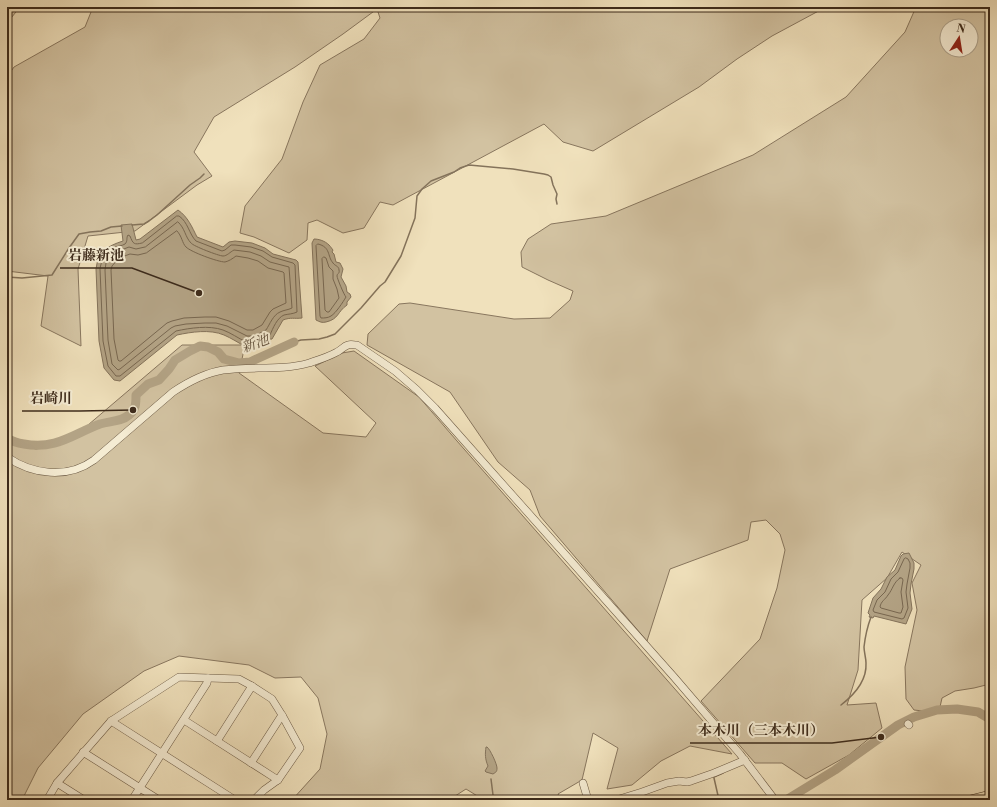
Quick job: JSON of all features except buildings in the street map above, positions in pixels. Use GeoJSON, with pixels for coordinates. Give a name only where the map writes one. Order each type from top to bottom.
{"type":"FeatureCollection","features":[{"type":"Feature","properties":{"kind":"main road"},"geometry":{"type":"LineString","coordinates":[[970,800],[990,795]]}},
{"type":"Feature","properties":{"kind":"street"},"geometry":{"type":"LineString","coordinates":[[7,457],[24,467],[38,471],[50,473],[72,470],[94,460],[173,392],[196,378],[222,370],[300,366],[321,359],[352,344],[395,370],[435,408],[674,677],[745,760],[775,800]]}},
{"type":"Feature","properties":{"kind":"street"},"geometry":{"type":"LineString","coordinates":[[47,800],[57,783],[111,721],[179,677],[239,679],[272,699],[282,714],[300,748],[278,780],[264,790],[254,800]]}},
{"type":"Feature","properties":{"kind":"street"},"geometry":{"type":"LineString","coordinates":[[132,800],[184,720],[207,683],[208,678]]}},
{"type":"Feature","properties":{"kind":"street"},"geometry":{"type":"LineString","coordinates":[[217,741],[252,686]]}},
{"type":"Feature","properties":{"kind":"street"},"geometry":{"type":"LineString","coordinates":[[251,763],[282,714]]}},
{"type":"Feature","properties":{"kind":"street"},"geometry":{"type":"LineString","coordinates":[[184,720],[278,780]]}},
{"type":"Feature","properties":{"kind":"street"},"geometry":{"type":"LineString","coordinates":[[111,721],[162,753],[227,798],[235,800]]}},
{"type":"Feature","properties":{"kind":"street"},"geometry":{"type":"LineString","coordinates":[[83,752],[159,800]]}},
{"type":"Feature","properties":{"kind":"street"},"geometry":{"type":"LineString","coordinates":[[616,800],[678,780],[691,782],[745,760]]}},
{"type":"Feature","properties":{"kind":"street"},"geometry":{"type":"LineString","coordinates":[[57,783],[84,800]]}},
{"type":"Feature","properties":{"kind":"street"},"geometry":{"type":"LineString","coordinates":[[583,783],[588,800]]}},
{"type":"Feature","properties":{"kind":"shaded area"},"geometry":{"type":"Polygon","coordinates":[[[7,7],[20,7],[7,23],[7,7]]]}},
{"type":"Feature","properties":{"kind":"shaded area"},"geometry":{"type":"Polygon","coordinates":[[[93,7],[826,7],[772,36],[699,87],[593,151],[563,142],[544,124],[393,205],[380,202],[364,228],[343,233],[317,220],[308,223],[307,240],[289,253],[254,237],[240,233],[245,206],[282,159],[303,102],[320,65],[364,39],[380,18],[377,9],[295,67],[214,117],[194,152],[212,176],[197,185],[135,231],[88,236],[78,269],[81,346],[41,326],[48,276],[7,271],[7,77],[14,67],[85,27],[93,7]]]}},
{"type":"Feature","properties":{"kind":"shaded area"},"geometry":{"type":"Polygon","coordinates":[[[916,7],[990,7],[990,684],[955,691],[942,698],[940,707],[923,711],[914,710],[906,699],[905,667],[917,610],[912,583],[921,565],[902,552],[887,578],[862,600],[858,670],[847,705],[876,703],[882,728],[849,755],[806,779],[782,763],[755,763],[701,701],[760,639],[777,588],[785,550],[780,534],[766,520],[751,522],[748,540],[670,569],[647,641],[540,516],[530,490],[498,462],[450,392],[367,345],[368,334],[399,304],[410,303],[514,319],[550,318],[570,300],[573,291],[522,267],[521,252],[528,239],[551,224],[606,216],[753,155],[846,97],[905,32],[916,7]]]}},
{"type":"Feature","properties":{"kind":"shaded area"},"geometry":{"type":"Polygon","coordinates":[[[182,345],[245,345],[239,373],[323,433],[366,437],[376,423],[315,366],[342,353],[354,351],[419,397],[732,754],[690,746],[661,761],[632,785],[607,789],[618,748],[593,733],[582,780],[558,794],[561,800],[479,800],[479,797],[466,789],[452,798],[452,800],[292,800],[320,769],[327,734],[318,698],[301,677],[275,678],[249,665],[179,656],[144,671],[83,714],[38,768],[22,800],[7,800],[7,433],[24,446],[36,449],[68,442],[182,345]]]}},
{"type":"Feature","properties":{"kind":"water","name":"新池"},"geometry":{"type":"Polygon","coordinates":[[[178,210],[187,219],[197,237],[223,247],[229,242],[235,241],[252,243],[265,248],[273,254],[296,260],[298,262],[302,318],[290,318],[283,320],[272,339],[264,340],[259,346],[251,345],[246,347],[224,335],[213,332],[194,332],[177,335],[120,381],[114,380],[104,368],[99,341],[97,263],[104,250],[123,241],[121,225],[132,224],[136,240],[140,239],[178,210]]]}},
{"type":"Feature","properties":{"kind":"water"},"geometry":{"type":"Polygon","coordinates":[[[314,239],[326,242],[333,250],[332,252],[336,262],[340,263],[343,269],[341,277],[346,286],[347,292],[351,297],[347,302],[347,305],[336,317],[325,322],[316,320],[312,243],[314,239]]]}},
{"type":"Feature","properties":{"kind":"water"},"geometry":{"type":"Polygon","coordinates":[[[909,553],[914,563],[914,569],[910,593],[912,609],[906,624],[874,616],[873,618],[869,617],[870,615],[868,613],[873,598],[881,589],[887,577],[895,570],[901,556],[909,553]]]}},
{"type":"Feature","properties":{"kind":"water"},"geometry":{"type":"Polygon","coordinates":[[[486,747],[491,753],[497,766],[497,771],[493,774],[485,771],[488,766],[486,761],[486,747]]]}},
{"type":"Feature","properties":{"kind":"waterway"},"geometry":{"type":"LineString","coordinates":[[294,342],[319,339],[335,334],[385,282],[401,256],[415,218],[417,196],[431,181],[469,165],[513,169],[544,174],[551,177],[557,194],[557,204]]}},
{"type":"Feature","properties":{"kind":"waterway"},"geometry":{"type":"LineString","coordinates":[[132,225],[144,224],[149,221],[204,174]]}},
{"type":"Feature","properties":{"kind":"waterway"},"geometry":{"type":"LineString","coordinates":[[7,277],[22,278],[52,275],[79,234],[122,226]]}},
{"type":"Feature","properties":{"kind":"waterway","name":"新池"},"geometry":{"type":"LineString","coordinates":[[7,438],[22,444],[46,445],[64,440],[100,424],[122,419],[133,411],[136,404],[136,395],[148,384],[159,380],[175,360],[200,346],[208,347],[218,352],[224,359],[239,363],[250,362],[294,342]]}},
{"type":"Feature","properties":{"kind":"waterway"},"geometry":{"type":"LineString","coordinates":[[841,705],[851,697],[862,682],[866,670],[864,647],[871,617]]}},
{"type":"Feature","properties":{"kind":"waterway"},"geometry":{"type":"LineString","coordinates":[[786,800],[835,770],[898,725],[914,717],[937,710],[957,709],[978,712],[990,719]]}},
{"type":"Feature","properties":{"kind":"waterway"},"geometry":{"type":"LineString","coordinates":[[719,800],[714,777],[723,773]]}},
{"type":"Feature","properties":{"kind":"waterway"},"geometry":{"type":"LineString","coordinates":[[491,779],[493,800]]}},
{"type":"Feature","properties":{"kind":"place","name":"岩藤新池"},"geometry":{"type":"Point","coordinates":[199,293]}},
{"type":"Feature","properties":{"kind":"place","name":"岩崎川"},"geometry":{"type":"Point","coordinates":[133,410]}},
{"type":"Feature","properties":{"kind":"place","name":"本木川（三本木川）"},"geometry":{"type":"Point","coordinates":[881,737]}}]}
